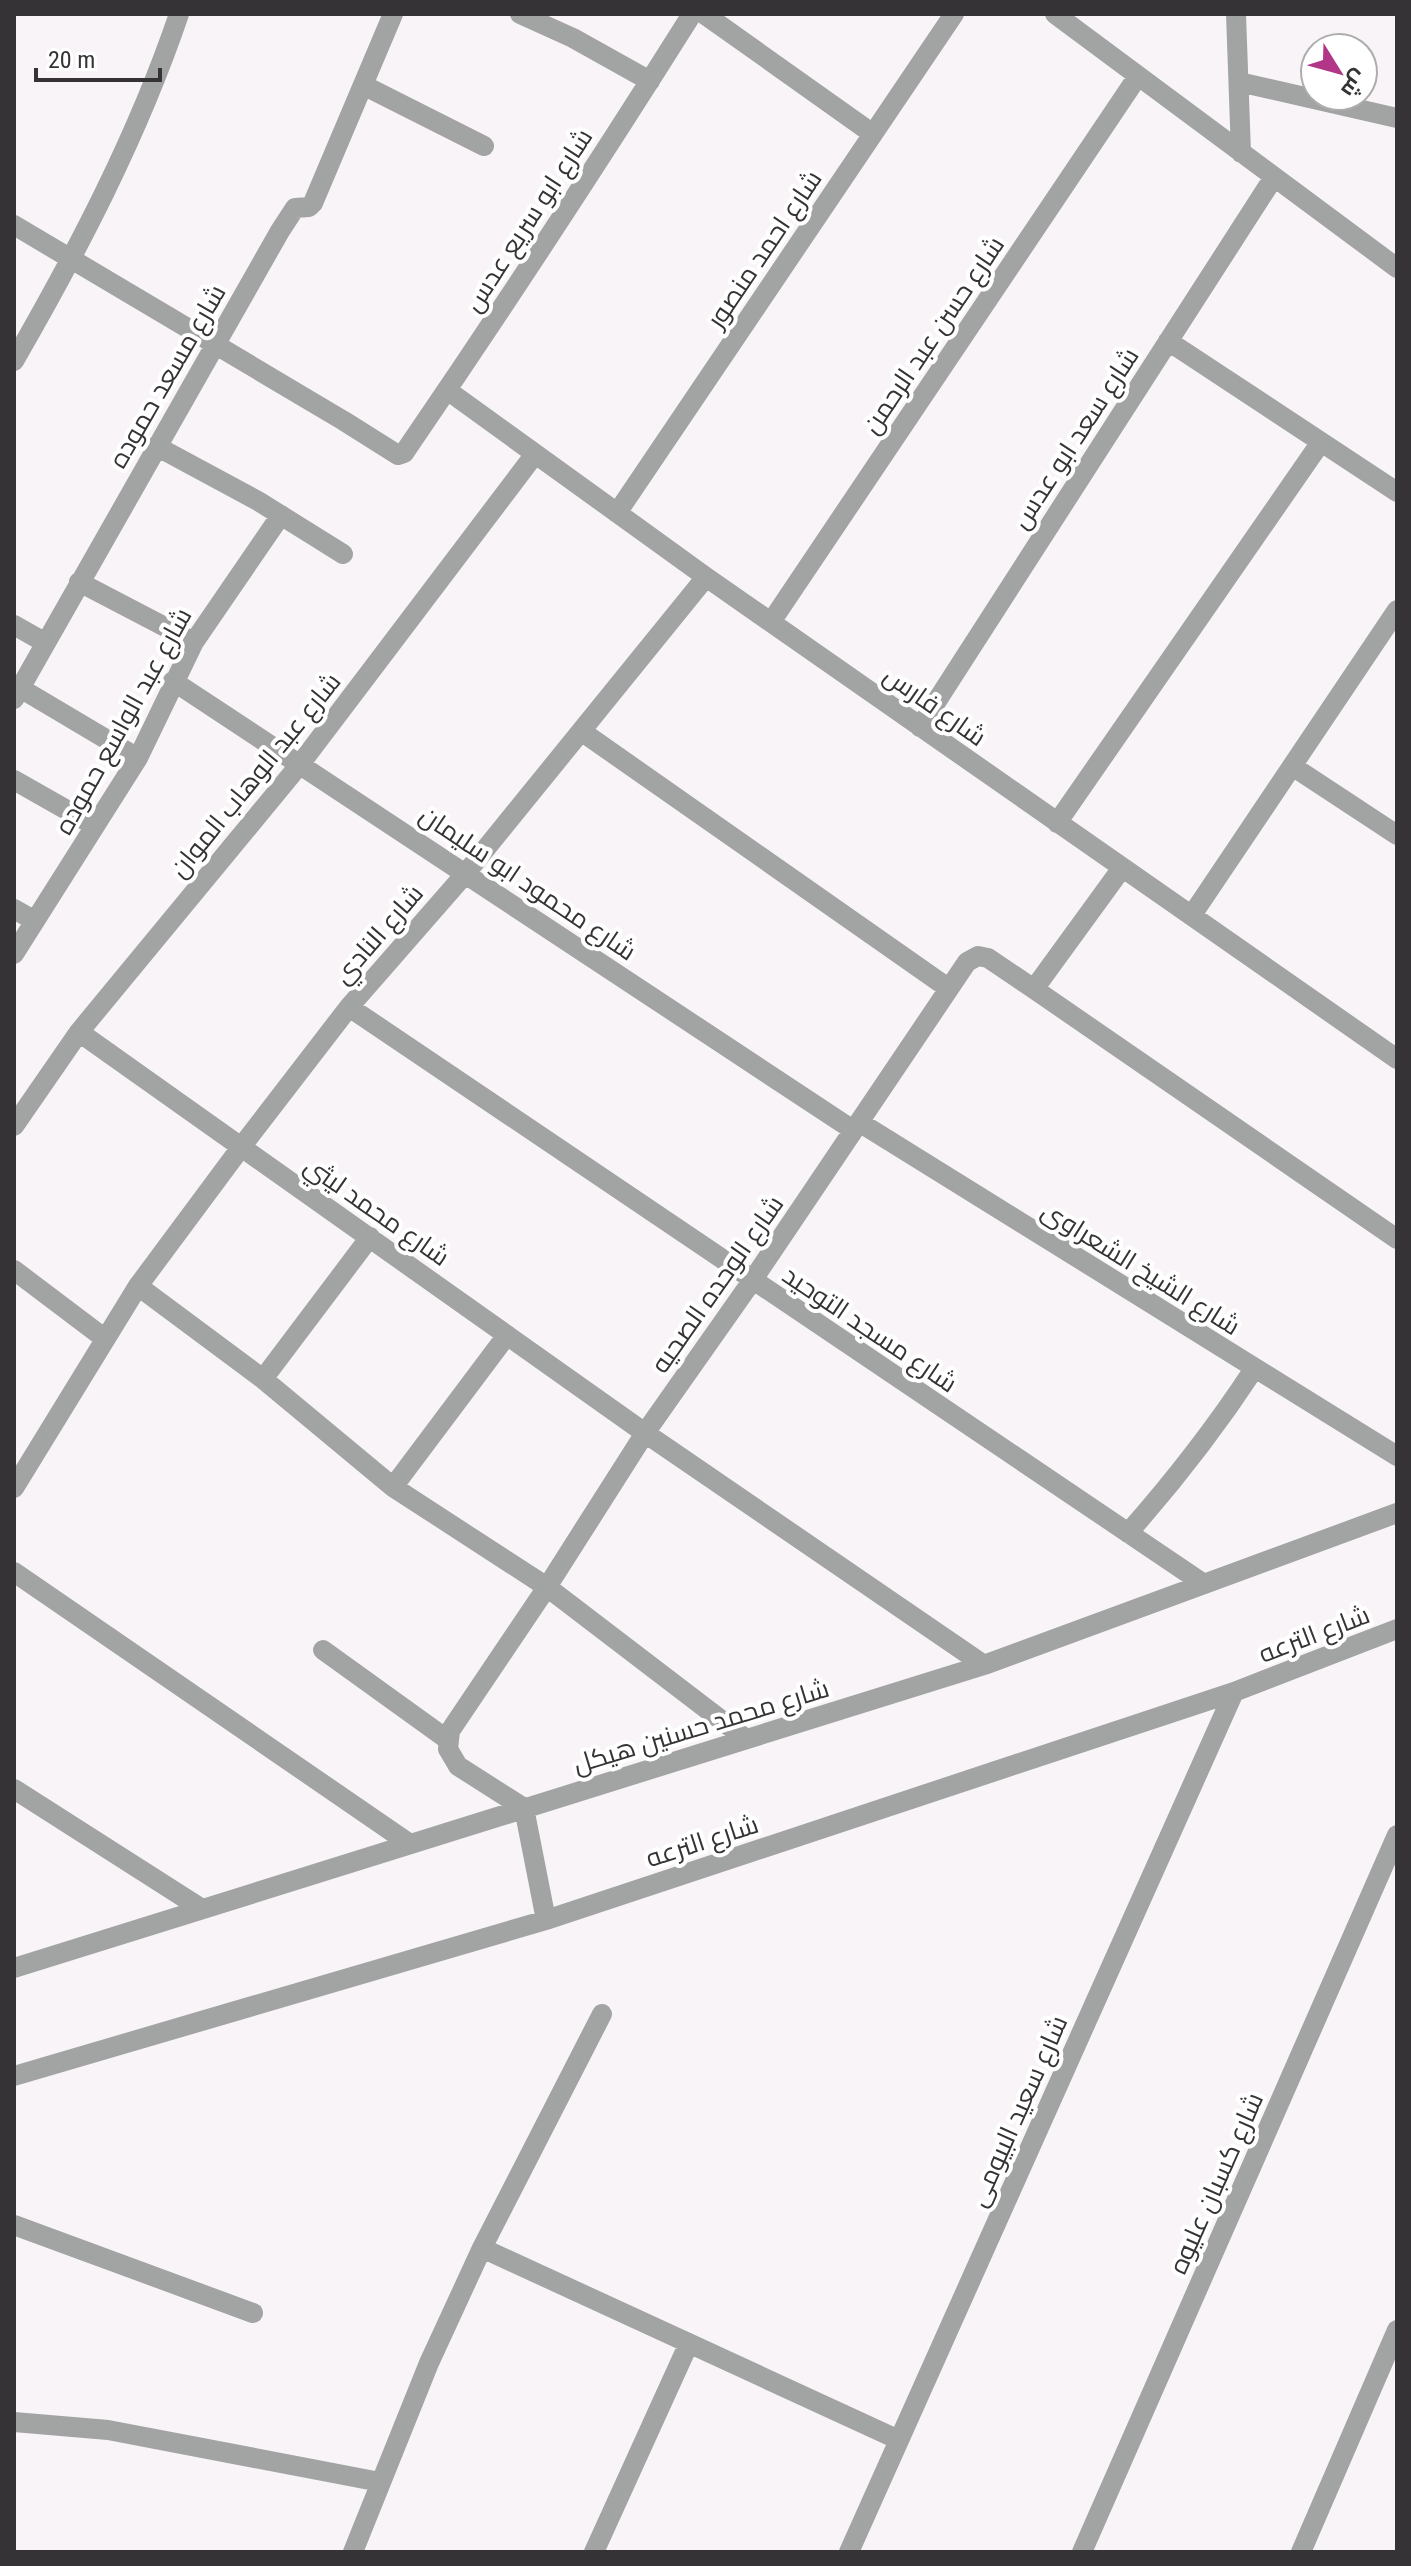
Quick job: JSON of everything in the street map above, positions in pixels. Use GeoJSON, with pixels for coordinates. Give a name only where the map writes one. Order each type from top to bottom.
{"type":"FeatureCollection","features":[{"type":"Feature","properties":{"kind":"street"},"geometry":{"type":"LineString","coordinates":[[14,361],[72,260],[160,70],[179,14]]}},
{"type":"Feature","properties":{"kind":"street","name":"شارع مسعد حموده"},"geometry":{"type":"LineString","coordinates":[[17,694],[214,344],[293,211],[313,203],[393,14]]}},
{"type":"Feature","properties":{"kind":"street"},"geometry":{"type":"LineString","coordinates":[[520,14],[573,38],[650,81]]}},
{"type":"Feature","properties":{"kind":"street","name":"شارع ابو سريع عدس"},"geometry":{"type":"LineString","coordinates":[[214,344],[398,455],[404,453],[692,14]]}},
{"type":"Feature","properties":{"kind":"street"},"geometry":{"type":"LineString","coordinates":[[704,14],[873,134]]}},
{"type":"Feature","properties":{"kind":"street","name":"شارع احمد منصور"},"geometry":{"type":"LineString","coordinates":[[617,513],[954,14]]}},
{"type":"Feature","properties":{"kind":"street"},"geometry":{"type":"LineString","coordinates":[[1236,14],[1241,153]]}},
{"type":"Feature","properties":{"kind":"street"},"geometry":{"type":"LineString","coordinates":[[1061,16],[1397,268]]}},
{"type":"Feature","properties":{"kind":"street","name":"شارع حسن عبد الرحمن"},"geometry":{"type":"LineString","coordinates":[[771,622],[1138,76]]}},
{"type":"Feature","properties":{"kind":"street"},"geometry":{"type":"LineString","coordinates":[[1239,82],[1397,118]]}},
{"type":"Feature","properties":{"kind":"street"},"geometry":{"type":"LineString","coordinates":[[363,85],[484,146]]}},
{"type":"Feature","properties":{"kind":"street","name":"شارع سعد ابو عدس"},"geometry":{"type":"LineString","coordinates":[[920,727],[1274,177]]}},
{"type":"Feature","properties":{"kind":"street"},"geometry":{"type":"LineString","coordinates":[[14,225],[214,344]]}},
{"type":"Feature","properties":{"kind":"street"},"geometry":{"type":"LineString","coordinates":[[1168,341],[1397,492]]}},
{"type":"Feature","properties":{"kind":"street","name":"شارع فارس"},"geometry":{"type":"LineString","coordinates":[[447,390],[706,577],[1397,1059]]}},
{"type":"Feature","properties":{"kind":"street"},"geometry":{"type":"LineString","coordinates":[[1057,823],[1321,442]]}},
{"type":"Feature","properties":{"kind":"street"},"geometry":{"type":"LineString","coordinates":[[156,446],[281,515],[343,554]]}},
{"type":"Feature","properties":{"kind":"street","name":"شارع عبد الوهاب الموان"},"geometry":{"type":"LineString","coordinates":[[14,1126],[21,1102],[301,763],[535,454]]}},
{"type":"Feature","properties":{"kind":"street","name":"شارع عبد الواسع حموده"},"geometry":{"type":"LineString","coordinates":[[14,954],[138,758],[194,642],[281,515]]}},
{"type":"Feature","properties":{"kind":"street","name":"شارع النادي"},"geometry":{"type":"LineString","coordinates":[[14,1488],[138,1286],[242,1146],[349,1007],[466,873],[706,577]]}},
{"type":"Feature","properties":{"kind":"street"},"geometry":{"type":"LineString","coordinates":[[79,582],[194,642]]}},
{"type":"Feature","properties":{"kind":"street"},"geometry":{"type":"LineString","coordinates":[[1192,915],[1397,610]]}},
{"type":"Feature","properties":{"kind":"street"},"geometry":{"type":"LineString","coordinates":[[14,625],[44,642]]}},
{"type":"Feature","properties":{"kind":"street","name":"شارع محمود ابو سليمان"},"geometry":{"type":"LineString","coordinates":[[173,681],[856,1126]]}},
{"type":"Feature","properties":{"kind":"street"},"geometry":{"type":"LineString","coordinates":[[17,694],[138,758]]}},
{"type":"Feature","properties":{"kind":"street"},"geometry":{"type":"LineString","coordinates":[[581,731],[948,988]]}},
{"type":"Feature","properties":{"kind":"street"},"geometry":{"type":"LineString","coordinates":[[1292,766],[1397,835]]}},
{"type":"Feature","properties":{"kind":"street"},"geometry":{"type":"LineString","coordinates":[[14,780],[95,826]]}},
{"type":"Feature","properties":{"kind":"street"},"geometry":{"type":"LineString","coordinates":[[1122,868],[1034,989],[1397,1239]]}},
{"type":"Feature","properties":{"kind":"street"},"geometry":{"type":"LineString","coordinates":[[14,909],[35,921]]}},
{"type":"Feature","properties":{"kind":"street","name":"شارع الوحده الصحيه"},"geometry":{"type":"LineString","coordinates":[[448,1740],[450,1731],[645,1433],[752,1281],[967,962],[978,956],[988,958],[1034,989]]}},
{"type":"Feature","properties":{"kind":"street","name":"شارع مسجد التوحيد"},"geometry":{"type":"LineString","coordinates":[[349,1007],[1204,1584]]}},
{"type":"Feature","properties":{"kind":"street","name":"شارع محمد ليثي"},"geometry":{"type":"LineString","coordinates":[[79,1032],[645,1433],[984,1665]]}},
{"type":"Feature","properties":{"kind":"street","name":"شارع الشيخ الشعراوى"},"geometry":{"type":"LineString","coordinates":[[856,1126],[1397,1456]]}},
{"type":"Feature","properties":{"kind":"street"},"geometry":{"type":"LineString","coordinates":[[263,1379],[370,1237]]}},
{"type":"Feature","properties":{"kind":"street"},"geometry":{"type":"LineString","coordinates":[[14,1270],[104,1338]]}},
{"type":"Feature","properties":{"kind":"street"},"geometry":{"type":"LineString","coordinates":[[138,1286],[263,1379],[393,1487],[547,1587],[746,1739]]}},
{"type":"Feature","properties":{"kind":"street"},"geometry":{"type":"LineString","coordinates":[[393,1487],[507,1335]]}},
{"type":"Feature","properties":{"kind":"street"},"geometry":{"type":"LineString","coordinates":[[1128,1533],[1208,1437],[1254,1369]]}},
{"type":"Feature","properties":{"kind":"street","name":"شارع محمد حسنين هيكل"},"geometry":{"type":"LineString","coordinates":[[14,1968],[984,1665],[1397,1513]]}},
{"type":"Feature","properties":{"kind":"street"},"geometry":{"type":"LineString","coordinates":[[14,1572],[410,1844]]}},
{"type":"Feature","properties":{"kind":"street","name":"شارع الترعه"},"geometry":{"type":"LineString","coordinates":[[14,2076],[546,1920],[1234,1692],[1397,1629]]}},
{"type":"Feature","properties":{"kind":"street"},"geometry":{"type":"LineString","coordinates":[[323,1650],[448,1740],[452,1759],[458,1766],[524,1808],[546,1920]]}},
{"type":"Feature","properties":{"kind":"street","name":"شارع سعيد البيومى"},"geometry":{"type":"LineString","coordinates":[[849,2552],[1234,1692]]}},
{"type":"Feature","properties":{"kind":"street"},"geometry":{"type":"LineString","coordinates":[[14,1789],[202,1909]]}},
{"type":"Feature","properties":{"kind":"street","name":"شارع كسبان عليوه"},"geometry":{"type":"LineString","coordinates":[[1082,2552],[1397,1835]]}},
{"type":"Feature","properties":{"kind":"street"},"geometry":{"type":"LineString","coordinates":[[353,2552],[429,2363],[482,2248],[602,2014]]}},
{"type":"Feature","properties":{"kind":"street"},"geometry":{"type":"LineString","coordinates":[[14,2225],[253,2313]]}},
{"type":"Feature","properties":{"kind":"street"},"geometry":{"type":"LineString","coordinates":[[482,2248],[899,2440]]}},
{"type":"Feature","properties":{"kind":"street"},"geometry":{"type":"LineString","coordinates":[[1301,2552],[1397,2330]]}},
{"type":"Feature","properties":{"kind":"street"},"geometry":{"type":"LineString","coordinates":[[594,2552],[689,2343]]}},
{"type":"Feature","properties":{"kind":"street"},"geometry":{"type":"LineString","coordinates":[[14,2422],[108,2430],[380,2482]]}}]}
